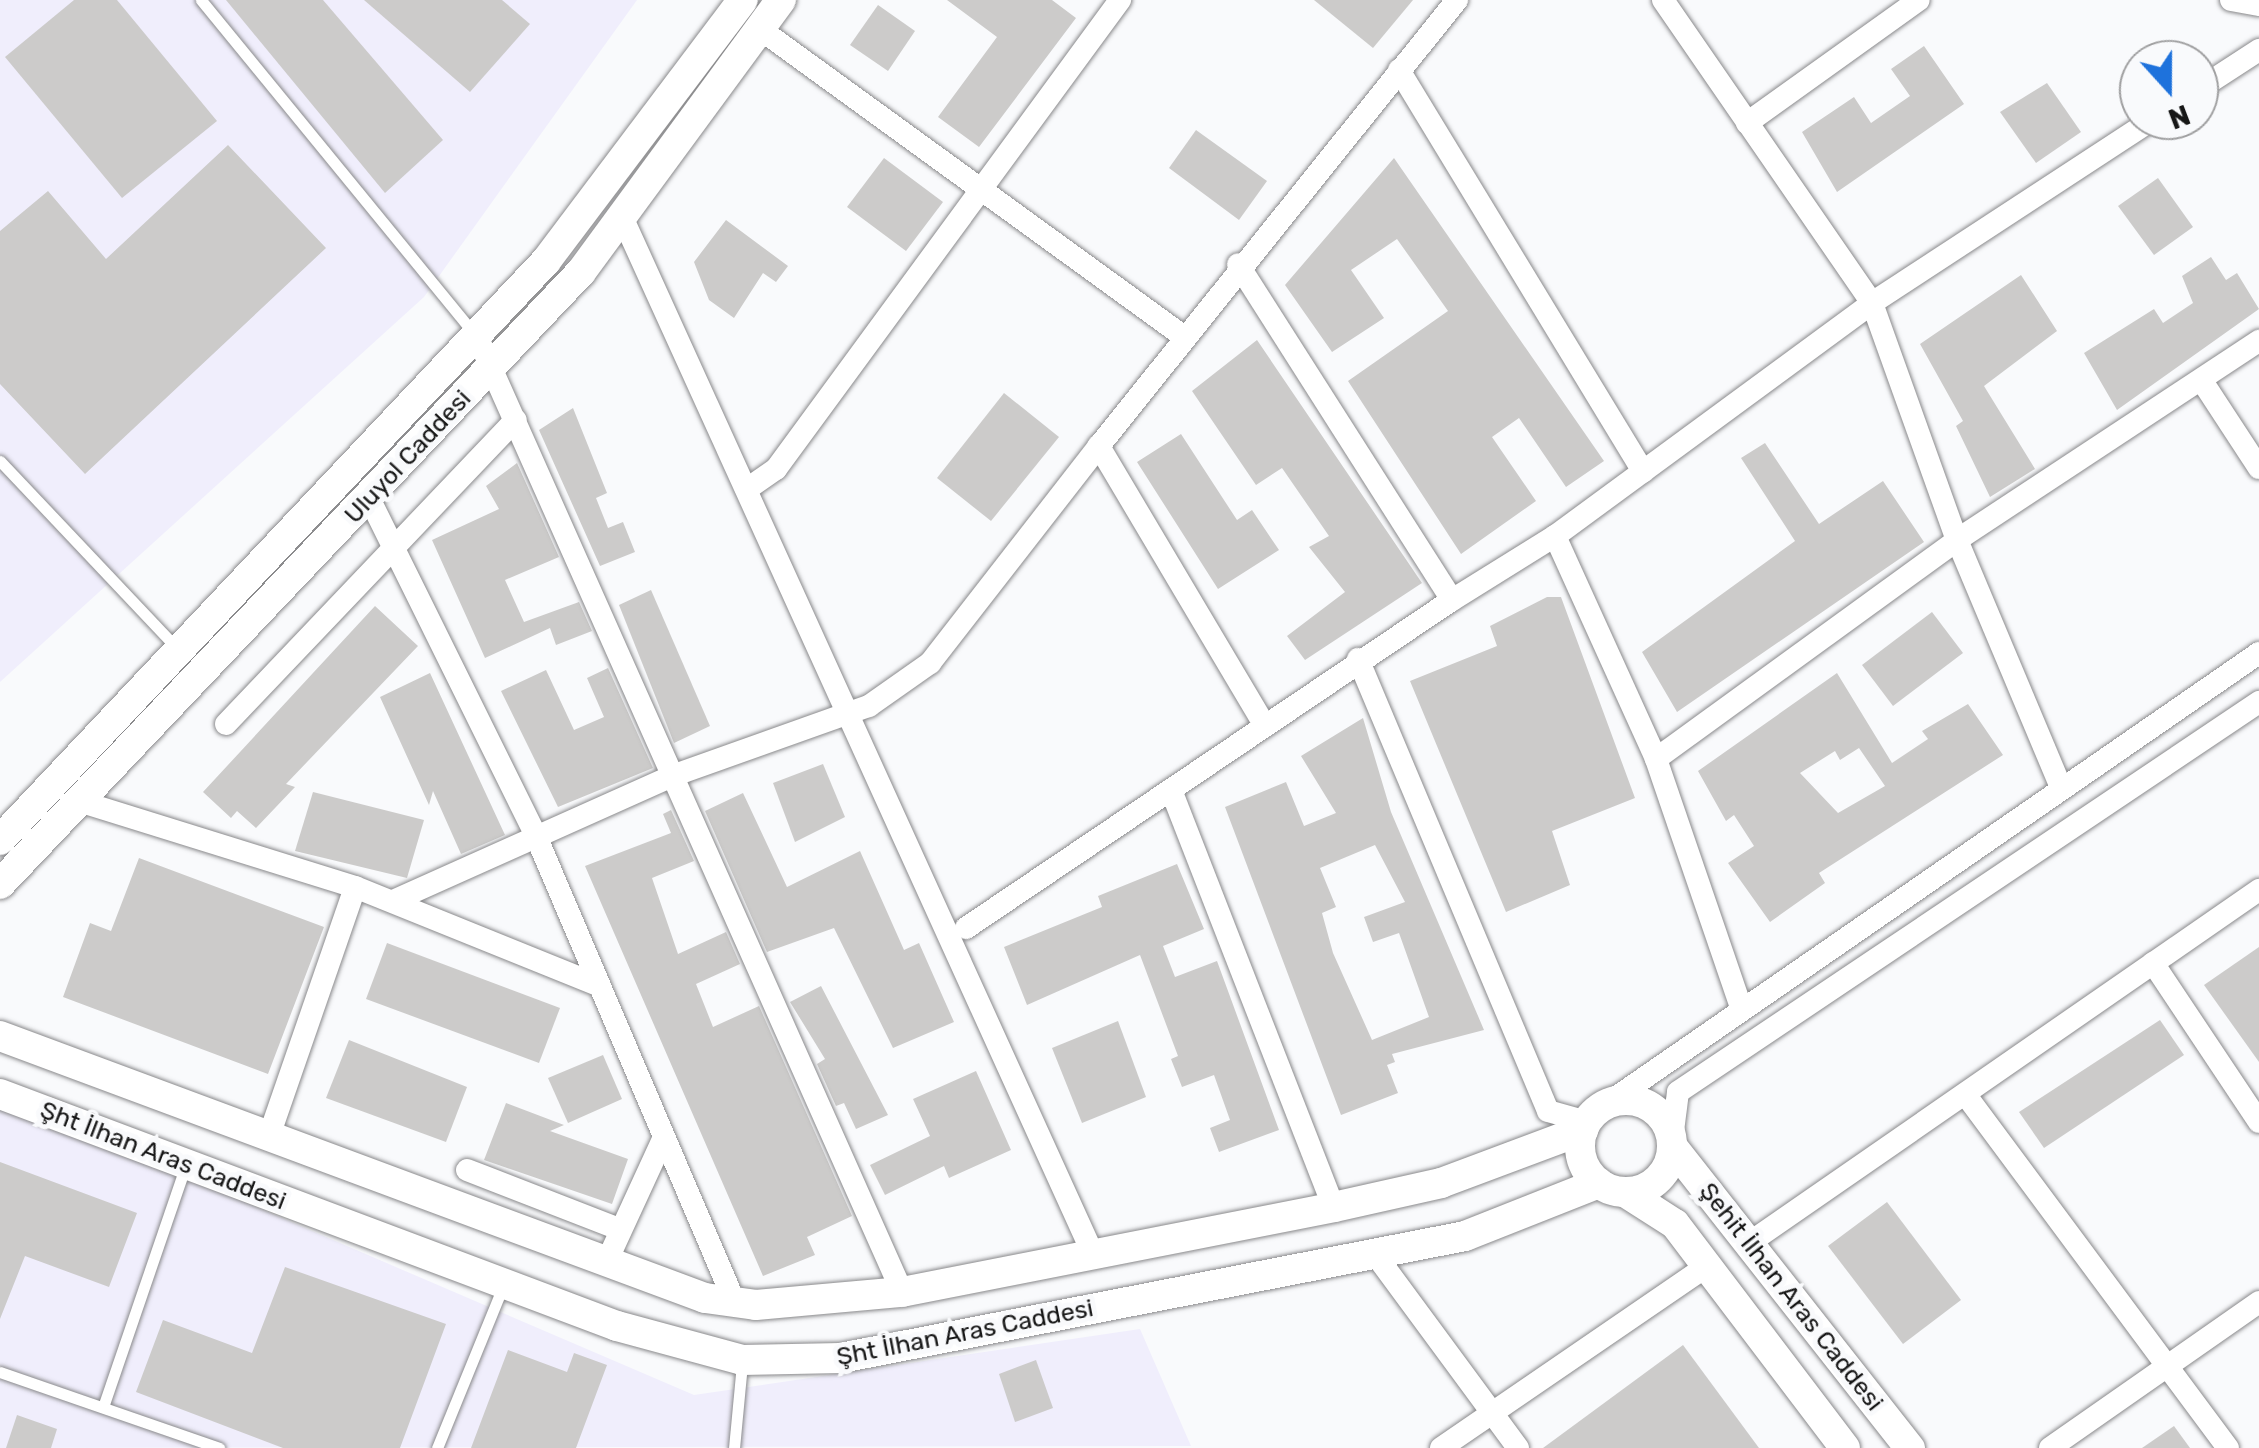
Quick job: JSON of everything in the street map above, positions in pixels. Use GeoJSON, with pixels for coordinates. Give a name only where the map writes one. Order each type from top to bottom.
{"type":"FeatureCollection","features":[{"type":"Feature","properties":{"kind":"main road","name":"Uluyol Caddesi"},"geometry":{"type":"LineString","coordinates":[[0,840],[182,652],[546,261],[743,0]]}},
{"type":"Feature","properties":{"kind":"main road","name":"Uluyol Caddesi"},"geometry":{"type":"LineString","coordinates":[[0,884],[493,367],[622,220],[781,0]]}},
{"type":"Feature","properties":{"kind":"main road","name":"Şht İlhan Aras Caddesi"},"geometry":{"type":"LineString","coordinates":[[0,1036],[606,1261],[735,1303],[792,1306],[902,1292],[1334,1207],[1441,1182],[1592,1119]]}},
{"type":"Feature","properties":{"kind":"main road","name":"Şht İlhan Aras Caddesi"},"geometry":{"type":"LineString","coordinates":[[0,1094],[504,1284],[742,1360],[841,1358],[1376,1254],[1466,1236],[1612,1187]]}},
{"type":"Feature","properties":{"kind":"main road"},"geometry":{"type":"LineString","coordinates":[[1629,1100],[1653,1108],[1672,1142],[1660,1176],[1612,1187],[1581,1153],[1592,1119],[1629,1100]]}},
{"type":"Feature","properties":{"kind":"main road","name":"Şehit İlhan Aras Caddesi"},"geometry":{"type":"LineString","coordinates":[[1672,1142],[1910,1448]]}},
{"type":"Feature","properties":{"kind":"main road","name":"Şehit İlhan Aras Caddesi"},"geometry":{"type":"LineString","coordinates":[[1612,1187],[1675,1224],[1845,1448]]}},
{"type":"Feature","properties":{"kind":"street"},"geometry":{"type":"LineString","coordinates":[[750,487],[776,469],[1120,0]]}},
{"type":"Feature","properties":{"kind":"street"},"geometry":{"type":"LineString","coordinates":[[393,901],[675,775],[851,712],[930,663],[1238,264],[1457,0]]}},
{"type":"Feature","properties":{"kind":"street"},"geometry":{"type":"LineString","coordinates":[[1662,0],[1872,303],[1958,540],[2062,787]]}},
{"type":"Feature","properties":{"kind":"street"},"geometry":{"type":"LineString","coordinates":[[1747,123],[1919,0]]}},
{"type":"Feature","properties":{"kind":"street"},"geometry":{"type":"LineString","coordinates":[[2231,0],[2259,6]]}},
{"type":"Feature","properties":{"kind":"street"},"geometry":{"type":"LineString","coordinates":[[760,28],[1183,336]]}},
{"type":"Feature","properties":{"kind":"street"},"geometry":{"type":"LineString","coordinates":[[2219,77],[2259,50]]}},
{"type":"Feature","properties":{"kind":"street"},"geometry":{"type":"LineString","coordinates":[[1399,70],[1643,472]]}},
{"type":"Feature","properties":{"kind":"street"},"geometry":{"type":"LineString","coordinates":[[966,928],[1266,726],[1358,658],[1555,536],[1872,303],[2121,140]]}},
{"type":"Feature","properties":{"kind":"street"},"geometry":{"type":"LineString","coordinates":[[622,220],[750,487],[1092,1254]]}},
{"type":"Feature","properties":{"kind":"street"},"geometry":{"type":"LineString","coordinates":[[1238,264],[1452,600]]}},
{"type":"Feature","properties":{"kind":"street"},"geometry":{"type":"LineString","coordinates":[[476,336],[675,775],[902,1292]]}},
{"type":"Feature","properties":{"kind":"street"},"geometry":{"type":"LineString","coordinates":[[1656,759],[1958,540],[2259,341]]}},
{"type":"Feature","properties":{"kind":"street"},"geometry":{"type":"LineString","coordinates":[[2202,382],[2259,468]]}},
{"type":"Feature","properties":{"kind":"street"},"geometry":{"type":"LineString","coordinates":[[226,724],[516,420]]}},
{"type":"Feature","properties":{"kind":"street"},"geometry":{"type":"LineString","coordinates":[[1099,446],[1266,726]]}},
{"type":"Feature","properties":{"kind":"street"},"geometry":{"type":"LineString","coordinates":[[369,498],[536,836],[735,1303]]}},
{"type":"Feature","properties":{"kind":"street"},"geometry":{"type":"LineString","coordinates":[[1555,536],[1656,759],[1740,1005]]}},
{"type":"Feature","properties":{"kind":"street"},"geometry":{"type":"LineString","coordinates":[[1358,658],[1548,1110],[1592,1119],[1740,1005],[2259,653]]}},
{"type":"Feature","properties":{"kind":"street"},"geometry":{"type":"LineString","coordinates":[[1672,1142],[1678,1092],[2257,707]]}},
{"type":"Feature","properties":{"kind":"street"},"geometry":{"type":"LineString","coordinates":[[1171,790],[1334,1207]]}},
{"type":"Feature","properties":{"kind":"street"},"geometry":{"type":"LineString","coordinates":[[82,802],[356,887],[600,986]]}},
{"type":"Feature","properties":{"kind":"street"},"geometry":{"type":"LineString","coordinates":[[269,1136],[356,887]]}},
{"type":"Feature","properties":{"kind":"street"},"geometry":{"type":"LineString","coordinates":[[1752,1241],[2259,890]]}},
{"type":"Feature","properties":{"kind":"street"},"geometry":{"type":"LineString","coordinates":[[2153,964],[2259,1122]]}},
{"type":"Feature","properties":{"kind":"street"},"geometry":{"type":"LineString","coordinates":[[1965,1094],[2170,1362],[2228,1448]]}},
{"type":"Feature","properties":{"kind":"street"},"geometry":{"type":"LineString","coordinates":[[606,1261],[664,1137]]}},
{"type":"Feature","properties":{"kind":"street"},"geometry":{"type":"LineString","coordinates":[[467,1170],[619,1229]]}},
{"type":"Feature","properties":{"kind":"street"},"geometry":{"type":"LineString","coordinates":[[1376,1254],[1518,1448]]}},
{"type":"Feature","properties":{"kind":"street"},"geometry":{"type":"LineString","coordinates":[[1441,1448],[1707,1266]]}},
{"type":"Feature","properties":{"kind":"street"},"geometry":{"type":"LineString","coordinates":[[2050,1448],[2259,1302]]}},
{"type":"Feature","properties":{"kind":"lane"},"geometry":{"type":"LineString","coordinates":[[201,0],[476,336]]}},
{"type":"Feature","properties":{"kind":"lane"},"geometry":{"type":"LineString","coordinates":[[0,461],[182,652]]}},
{"type":"Feature","properties":{"kind":"lane"},"geometry":{"type":"LineString","coordinates":[[102,1407],[186,1164]]}},
{"type":"Feature","properties":{"kind":"lane"},"geometry":{"type":"LineString","coordinates":[[437,1448],[504,1284]]}},
{"type":"Feature","properties":{"kind":"lane"},"geometry":{"type":"LineString","coordinates":[[734,1448],[742,1360]]}},
{"type":"Feature","properties":{"kind":"lane"},"geometry":{"type":"LineString","coordinates":[[0,1372],[219,1448]]}},
{"type":"Feature","properties":{"kind":"shaded area"},"geometry":{"type":"Polygon","coordinates":[[[0,0],[637,0],[424,297],[0,682],[0,0]]]}},
{"type":"Feature","properties":{"kind":"shaded area"},"geometry":{"type":"Polygon","coordinates":[[[0,1097],[694,1395],[1140,1329],[1191,1446],[0,1448],[0,1097]]]}},
{"type":"Feature","properties":{"kind":"building"},"geometry":{"type":"Polygon","coordinates":[[[74,0],[117,0],[217,121],[122,198],[5,57],[74,0]]]}},
{"type":"Feature","properties":{"kind":"building"},"geometry":{"type":"Polygon","coordinates":[[[226,0],[323,0],[443,140],[385,193],[226,0]]]}},
{"type":"Feature","properties":{"kind":"building"},"geometry":{"type":"Polygon","coordinates":[[[364,0],[502,0],[530,24],[470,92],[364,0]]]}},
{"type":"Feature","properties":{"kind":"building"},"geometry":{"type":"Polygon","coordinates":[[[947,0],[1052,0],[1076,18],[979,147],[938,117],[997,37],[947,0]]]}},
{"type":"Feature","properties":{"kind":"building"},"geometry":{"type":"Polygon","coordinates":[[[1314,0],[1413,0],[1373,48],[1314,0]]]}},
{"type":"Feature","properties":{"kind":"building"},"geometry":{"type":"Polygon","coordinates":[[[878,5],[915,31],[888,71],[850,45],[878,5]]]}},
{"type":"Feature","properties":{"kind":"building"},"geometry":{"type":"Polygon","coordinates":[[[1924,46],[1964,104],[1837,192],[1802,132],[1854,97],[1871,123],[1910,96],[1891,69],[1924,46]]]}},
{"type":"Feature","properties":{"kind":"building"},"geometry":{"type":"Polygon","coordinates":[[[2047,83],[2081,132],[2036,163],[2000,112],[2047,83]]]}},
{"type":"Feature","properties":{"kind":"building"},"geometry":{"type":"Polygon","coordinates":[[[1196,130],[1267,181],[1239,220],[1169,168],[1196,130]]]}},
{"type":"Feature","properties":{"kind":"building"},"geometry":{"type":"Polygon","coordinates":[[[228,145],[326,248],[85,474],[0,384],[0,231],[48,191],[106,259],[228,145]]]}},
{"type":"Feature","properties":{"kind":"building"},"geometry":{"type":"Polygon","coordinates":[[[884,158],[943,202],[906,251],[847,207],[884,158]]]}},
{"type":"Feature","properties":{"kind":"building"},"geometry":{"type":"Polygon","coordinates":[[[1394,158],[1604,461],[1566,487],[1519,418],[1492,437],[1536,501],[1461,554],[1348,381],[1448,311],[1397,239],[1351,270],[1384,318],[1332,352],[1285,285],[1394,158]]]}},
{"type":"Feature","properties":{"kind":"building"},"geometry":{"type":"Polygon","coordinates":[[[2158,178],[2193,227],[2154,255],[2118,206],[2158,178]]]}},
{"type":"Feature","properties":{"kind":"building"},"geometry":{"type":"Polygon","coordinates":[[[726,220],[788,266],[776,282],[763,273],[734,318],[709,300],[694,262],[726,220]]]}},
{"type":"Feature","properties":{"kind":"building"},"geometry":{"type":"Polygon","coordinates":[[[2211,257],[2226,280],[2237,273],[2259,309],[2117,410],[2084,353],[2154,309],[2163,323],[2193,303],[2182,276],[2211,257]]]}},
{"type":"Feature","properties":{"kind":"building"},"geometry":{"type":"Polygon","coordinates":[[[2021,275],[2057,331],[1984,386],[2035,469],[1990,497],[1956,426],[1963,421],[1920,344],[2021,275]]]}},
{"type":"Feature","properties":{"kind":"building"},"geometry":{"type":"Polygon","coordinates":[[[1257,340],[1422,583],[1305,660],[1287,636],[1345,592],[1309,547],[1329,536],[1282,468],[1256,485],[1192,391],[1257,340]]]}},
{"type":"Feature","properties":{"kind":"building"},"geometry":{"type":"Polygon","coordinates":[[[1004,393],[1059,437],[991,521],[937,478],[1004,393]]]}},
{"type":"Feature","properties":{"kind":"building"},"geometry":{"type":"Polygon","coordinates":[[[573,408],[607,493],[596,498],[608,528],[623,522],[635,552],[600,566],[539,430],[573,408]]]}},
{"type":"Feature","properties":{"kind":"building"},"geometry":{"type":"Polygon","coordinates":[[[1181,434],[1237,520],[1252,510],[1279,550],[1218,589],[1137,462],[1181,434]]]}},
{"type":"Feature","properties":{"kind":"building"},"geometry":{"type":"Polygon","coordinates":[[[1765,443],[1819,524],[1883,481],[1924,542],[1677,712],[1642,652],[1795,541],[1741,458],[1765,443]]]}},
{"type":"Feature","properties":{"kind":"building"},"geometry":{"type":"Polygon","coordinates":[[[517,463],[559,557],[505,580],[524,622],[579,602],[592,631],[556,645],[550,628],[485,658],[432,540],[499,509],[486,486],[517,463]]]}},
{"type":"Feature","properties":{"kind":"building"},"geometry":{"type":"Polygon","coordinates":[[[651,590],[710,726],[674,743],[619,605],[651,590]]]}},
{"type":"Feature","properties":{"kind":"building"},"geometry":{"type":"Polygon","coordinates":[[[1547,597],[1561,597],[1635,798],[1552,831],[1570,885],[1506,912],[1410,681],[1497,646],[1490,626],[1547,597]]]}},
{"type":"Feature","properties":{"kind":"building"},"geometry":{"type":"Polygon","coordinates":[[[375,606],[418,646],[286,784],[295,787],[256,828],[237,811],[231,818],[203,792],[375,606]]]}},
{"type":"Feature","properties":{"kind":"building"},"geometry":{"type":"Polygon","coordinates":[[[1932,612],[1963,653],[1893,706],[1862,665],[1932,612]]]}},
{"type":"Feature","properties":{"kind":"building"},"geometry":{"type":"Polygon","coordinates":[[[608,668],[653,768],[558,807],[501,691],[546,670],[574,730],[604,717],[587,678],[608,668]]]}},
{"type":"Feature","properties":{"kind":"building"},"geometry":{"type":"Polygon","coordinates":[[[430,673],[505,835],[461,854],[433,791],[429,805],[380,697],[430,673]]]}},
{"type":"Feature","properties":{"kind":"building"},"geometry":{"type":"Polygon","coordinates":[[[1837,673],[1892,763],[1928,739],[1922,731],[1968,704],[2003,755],[1819,873],[1825,883],[1770,922],[1728,863],[1754,846],[1734,815],[1726,821],[1698,771],[1837,673]],[[1859,748],[1840,760],[1835,751],[1800,773],[1838,813],[1885,786],[1859,748]]]}},
{"type":"Feature","properties":{"kind":"building"},"geometry":{"type":"Polygon","coordinates":[[[1363,718],[1391,812],[1484,1030],[1392,1054],[1395,1062],[1387,1065],[1398,1093],[1341,1115],[1225,807],[1286,782],[1304,826],[1336,813],[1301,756],[1363,718]],[[1375,845],[1320,868],[1336,907],[1322,913],[1333,953],[1372,1040],[1429,1017],[1399,933],[1373,942],[1364,917],[1405,902],[1375,845]]]}},
{"type":"Feature","properties":{"kind":"building"},"geometry":{"type":"Polygon","coordinates":[[[823,764],[845,817],[795,842],[773,783],[823,764]]]}},
{"type":"Feature","properties":{"kind":"building"},"geometry":{"type":"Polygon","coordinates":[[[313,792],[424,820],[407,878],[295,851],[313,792]]]}},
{"type":"Feature","properties":{"kind":"building"},"geometry":{"type":"Polygon","coordinates":[[[743,793],[787,887],[860,851],[904,950],[919,943],[954,1022],[893,1048],[834,928],[767,952],[705,811],[743,793]]]}},
{"type":"Feature","properties":{"kind":"building"},"geometry":{"type":"Polygon","coordinates":[[[671,810],[694,861],[652,878],[678,954],[726,932],[740,964],[696,984],[713,1027],[759,1006],[852,1216],[807,1237],[815,1255],[763,1276],[585,866],[671,833],[663,814],[671,810]]]}},
{"type":"Feature","properties":{"kind":"building"},"geometry":{"type":"Polygon","coordinates":[[[139,858],[324,927],[268,1074],[63,997],[90,923],[111,931],[139,858]]]}},
{"type":"Feature","properties":{"kind":"building"},"geometry":{"type":"Polygon","coordinates":[[[1177,864],[1204,929],[1163,946],[1175,977],[1217,961],[1279,1130],[1219,1152],[1210,1128],[1230,1120],[1214,1075],[1182,1087],[1171,1059],[1178,1056],[1140,955],[1027,1005],[1004,947],[1102,907],[1098,896],[1177,864]]]}},
{"type":"Feature","properties":{"kind":"building"},"geometry":{"type":"Polygon","coordinates":[[[387,943],[560,1008],[539,1063],[366,999],[387,943]]]}},
{"type":"Feature","properties":{"kind":"building"},"geometry":{"type":"Polygon","coordinates":[[[2259,947],[2259,1062],[2204,985],[2259,947]]]}},
{"type":"Feature","properties":{"kind":"building"},"geometry":{"type":"Polygon","coordinates":[[[821,986],[888,1115],[856,1129],[844,1103],[836,1106],[817,1064],[825,1059],[790,1002],[821,986]]]}},
{"type":"Feature","properties":{"kind":"building"},"geometry":{"type":"Polygon","coordinates":[[[2160,1020],[2184,1055],[2044,1148],[2019,1112],[2160,1020]]]}},
{"type":"Feature","properties":{"kind":"building"},"geometry":{"type":"Polygon","coordinates":[[[1118,1021],[1146,1097],[1082,1123],[1052,1048],[1118,1021]]]}},
{"type":"Feature","properties":{"kind":"building"},"geometry":{"type":"Polygon","coordinates":[[[349,1040],[467,1087],[446,1142],[326,1098],[349,1040]]]}},
{"type":"Feature","properties":{"kind":"building"},"geometry":{"type":"Polygon","coordinates":[[[603,1055],[622,1099],[568,1123],[548,1078],[603,1055]]]}},
{"type":"Feature","properties":{"kind":"building"},"geometry":{"type":"Polygon","coordinates":[[[976,1071],[1011,1150],[949,1178],[944,1166],[885,1195],[870,1165],[930,1136],[913,1099],[976,1071]]]}},
{"type":"Feature","properties":{"kind":"building"},"geometry":{"type":"Polygon","coordinates":[[[506,1103],[564,1125],[550,1131],[628,1159],[612,1204],[484,1160],[506,1103]]]}},
{"type":"Feature","properties":{"kind":"building"},"geometry":{"type":"Polygon","coordinates":[[[0,1162],[137,1213],[109,1287],[25,1256],[0,1319],[0,1162]]]}},
{"type":"Feature","properties":{"kind":"building"},"geometry":{"type":"Polygon","coordinates":[[[1887,1202],[1961,1300],[1903,1344],[1828,1246],[1887,1202]]]}},
{"type":"Feature","properties":{"kind":"building"},"geometry":{"type":"Polygon","coordinates":[[[285,1267],[446,1324],[400,1448],[283,1448],[136,1392],[163,1320],[252,1353],[285,1267]]]}},
{"type":"Feature","properties":{"kind":"building"},"geometry":{"type":"Polygon","coordinates":[[[1683,1345],[1759,1448],[1543,1448],[1683,1345]]]}},
{"type":"Feature","properties":{"kind":"building"},"geometry":{"type":"Polygon","coordinates":[[[508,1350],[567,1372],[574,1353],[607,1365],[576,1448],[471,1448],[508,1350]]]}},
{"type":"Feature","properties":{"kind":"building"},"geometry":{"type":"Polygon","coordinates":[[[1036,1360],[1053,1408],[1015,1422],[999,1374],[1036,1360]]]}},
{"type":"Feature","properties":{"kind":"building"},"geometry":{"type":"Polygon","coordinates":[[[17,1415],[57,1429],[51,1448],[6,1448],[17,1415]]]}},
{"type":"Feature","properties":{"kind":"building"},"geometry":{"type":"Polygon","coordinates":[[[2174,1426],[2190,1448],[2142,1448],[2174,1426]]]}}]}
